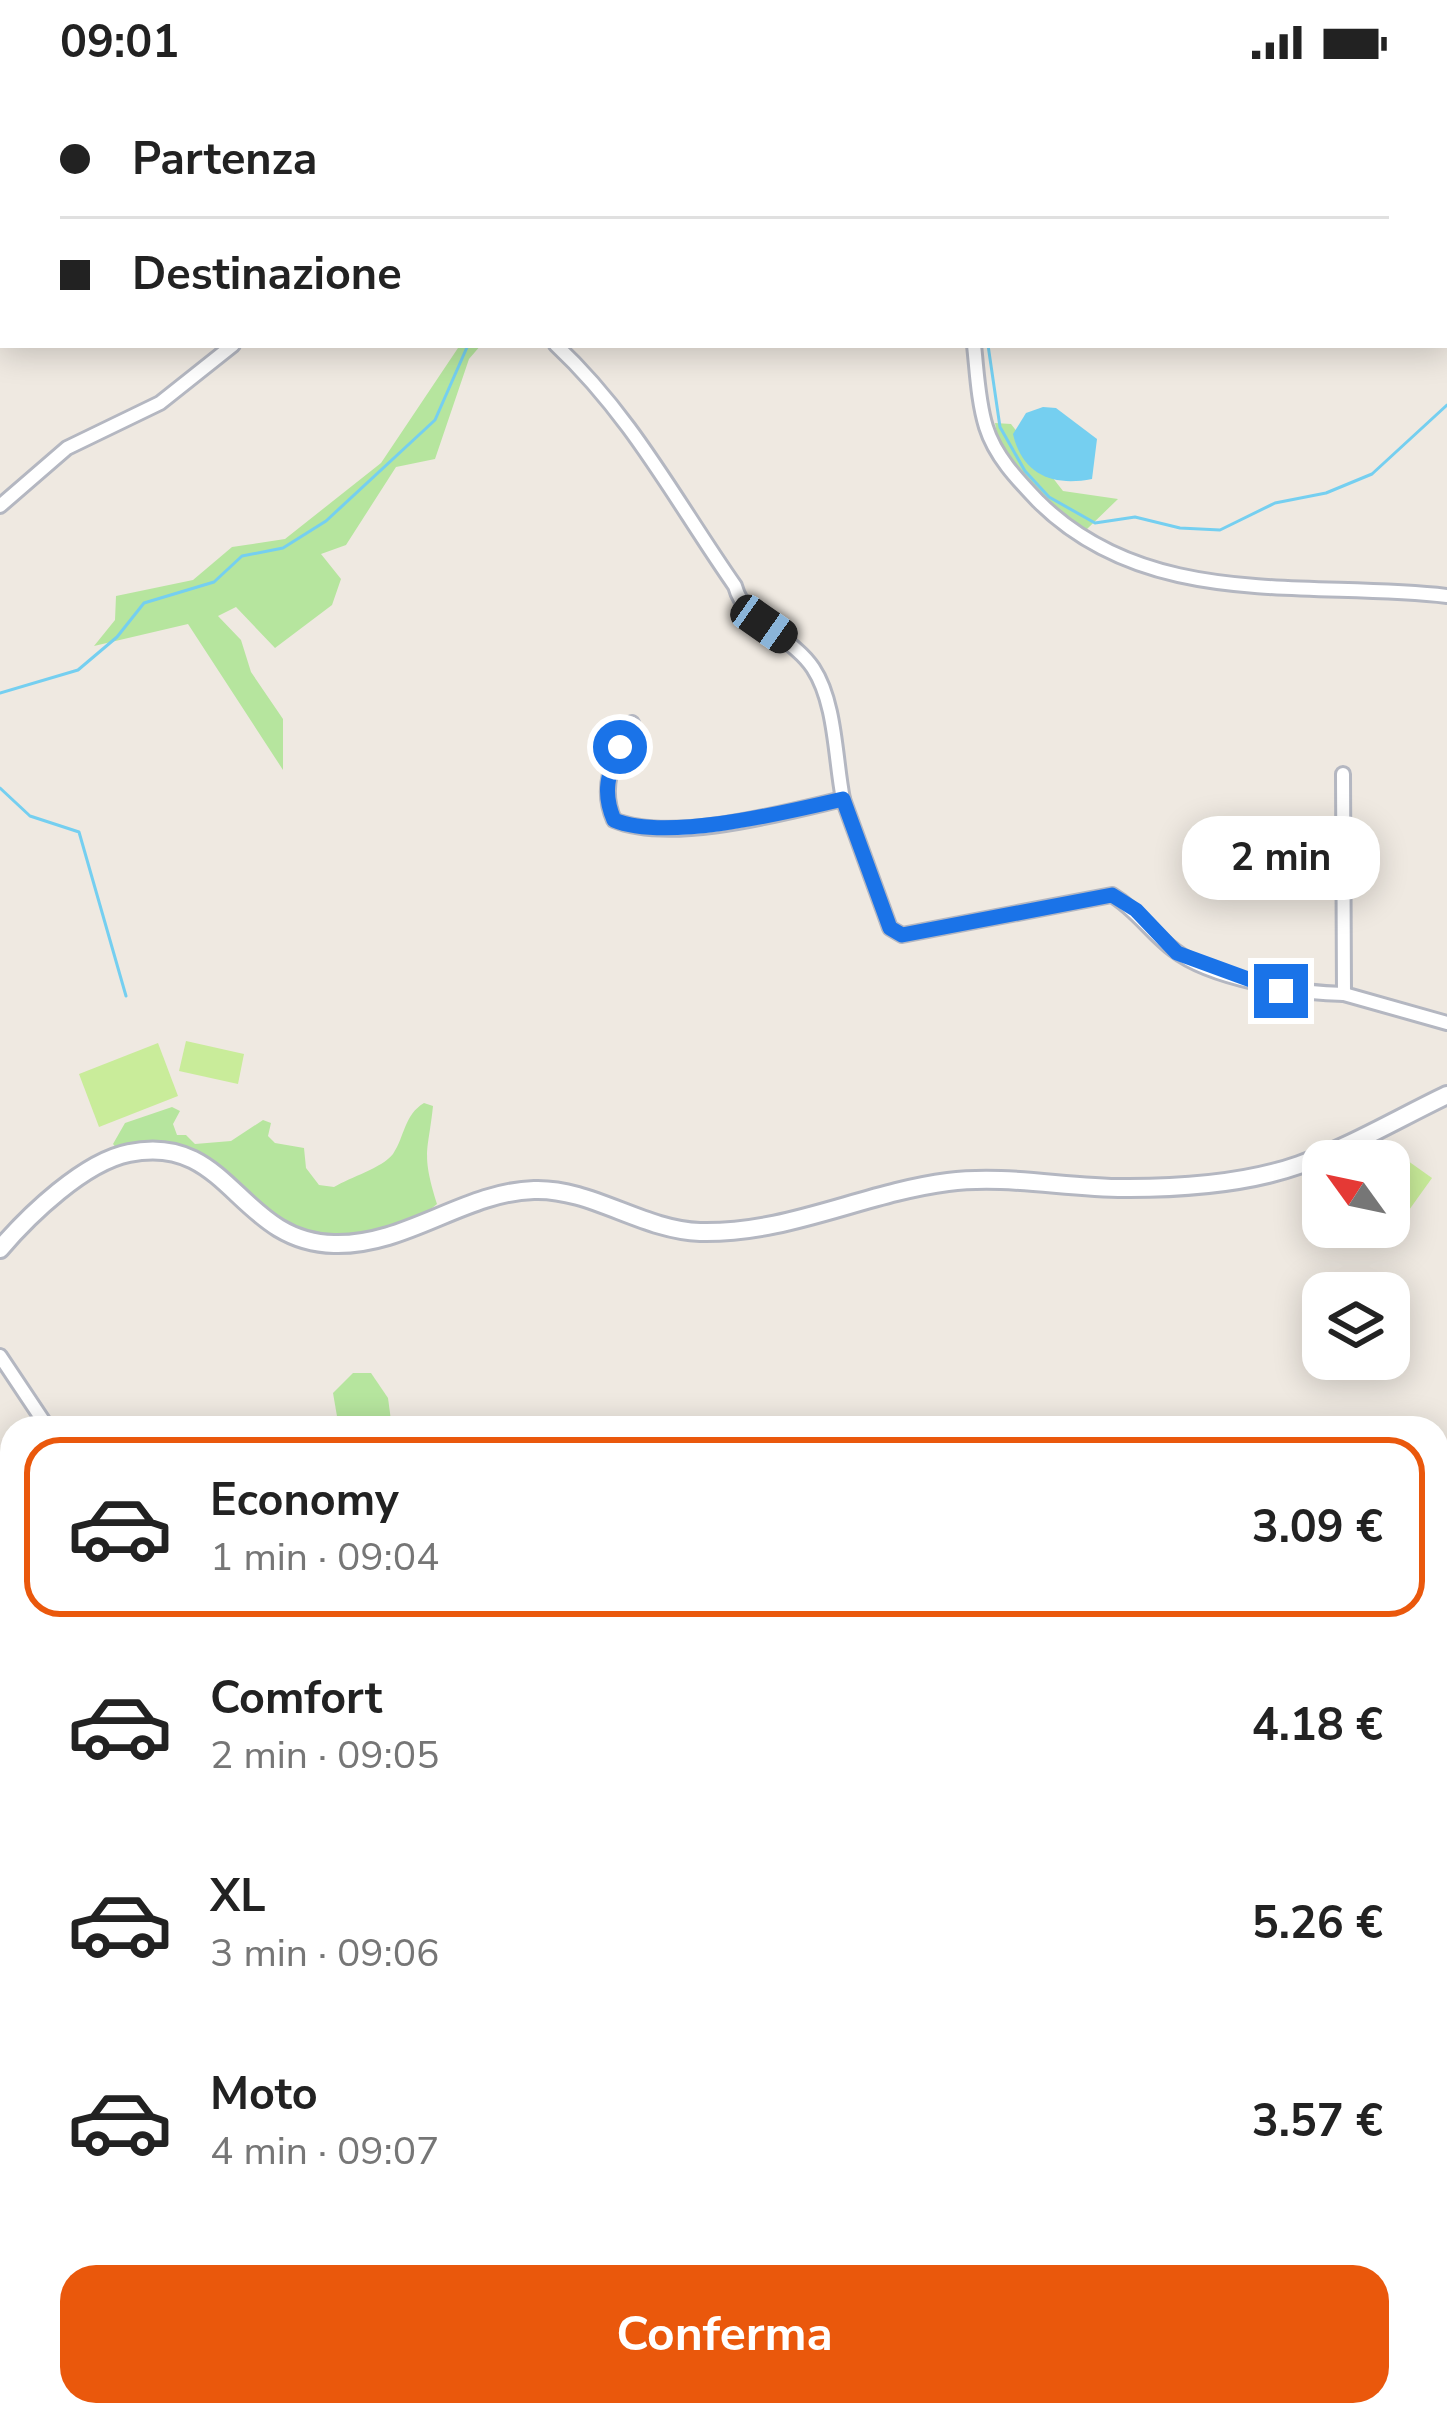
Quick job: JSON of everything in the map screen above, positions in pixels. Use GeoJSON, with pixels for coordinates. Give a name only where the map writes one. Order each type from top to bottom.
{"type":"FeatureCollection","features":[{"type":"Feature","properties":{"kind":"main road"},"geometry":{"type":"LineString","coordinates":[[0,1249],[40,1206],[126,1153],[158,1150],[188,1157],[217,1173],[283,1235],[339,1245],[375,1241],[532,1190],[560,1192],[663,1228],[745,1232],[941,1183],[1132,1188],[1242,1177],[1300,1164],[1447,1095]]}},
{"type":"Feature","properties":{"kind":"street"},"geometry":{"type":"LineString","coordinates":[[0,506],[67,448],[160,403],[228,348]]}},
{"type":"Feature","properties":{"kind":"street"},"geometry":{"type":"LineString","coordinates":[[559,348],[621,412],[735,586],[740,603],[798,649],[816,672],[843,799],[890,928],[902,935],[1112,895],[1136,910],[1177,953],[1281,991],[1344,994],[1447,1023]]}},
{"type":"Feature","properties":{"kind":"street"},"geometry":{"type":"LineString","coordinates":[[974,348],[981,406],[996,452],[1051,513],[1097,546],[1156,571],[1221,585],[1447,596]]}},
{"type":"Feature","properties":{"kind":"street"},"geometry":{"type":"LineString","coordinates":[[632,723],[609,772],[605,800],[614,820],[632,827],[733,822],[843,799]]}},
{"type":"Feature","properties":{"kind":"street"},"geometry":{"type":"LineString","coordinates":[[1343,775],[1344,994]]}},
{"type":"Feature","properties":{"kind":"street"},"geometry":{"type":"LineString","coordinates":[[0,1356],[40,1416]]}},
{"type":"Feature","properties":{"kind":"green space"},"geometry":{"type":"Polygon","coordinates":[[[458,348],[478,348],[469,359],[435,459],[396,467],[346,545],[321,554],[341,579],[332,605],[275,648],[236,607],[218,616],[241,640],[251,672],[283,719],[283,770],[188,624],[94,646],[115,620],[116,596],[193,580],[232,547],[285,539],[381,463],[458,348]]]}},
{"type":"Feature","properties":{"kind":"green space"},"geometry":{"type":"Polygon","coordinates":[[[995,423],[1011,424],[1063,491],[1118,499],[1086,530],[1071,525],[1027,488],[1006,455],[995,423]]]}},
{"type":"Feature","properties":{"kind":"green space"},"geometry":{"type":"Polygon","coordinates":[[[186,1041],[244,1054],[238,1084],[179,1071],[186,1041]]]}},
{"type":"Feature","properties":{"kind":"green space"},"geometry":{"type":"Polygon","coordinates":[[[158,1043],[178,1096],[99,1127],[79,1074],[158,1043]]]}},
{"type":"Feature","properties":{"kind":"green space"},"geometry":{"type":"Polygon","coordinates":[[[424,1103],[433,1106],[427,1163],[437,1204],[408,1223],[350,1240],[312,1239],[284,1228],[210,1163],[177,1154],[118,1150],[113,1144],[125,1123],[172,1107],[180,1111],[173,1124],[177,1135],[186,1135],[195,1144],[231,1141],[263,1120],[271,1123],[268,1136],[275,1143],[304,1148],[306,1168],[319,1185],[334,1187],[388,1159],[412,1114],[424,1103]]]}},
{"type":"Feature","properties":{"kind":"green space"},"geometry":{"type":"Polygon","coordinates":[[[1410,1162],[1432,1178],[1410,1209],[1410,1162]]]}},
{"type":"Feature","properties":{"kind":"green space"},"geometry":{"type":"Polygon","coordinates":[[[353,1373],[371,1373],[388,1398],[390,1416],[337,1416],[333,1393],[353,1373]]]}},
{"type":"Feature","properties":{"kind":"water"},"geometry":{"type":"Polygon","coordinates":[[[1056,408],[1097,439],[1092,479],[1052,479],[1024,459],[1013,434],[1026,413],[1056,408]]]}},
{"type":"Feature","properties":{"kind":"waterway"},"geometry":{"type":"LineString","coordinates":[[0,693],[78,670],[117,637],[144,603],[214,582],[242,556],[283,548],[326,521],[435,420],[467,348]]}},
{"type":"Feature","properties":{"kind":"waterway"},"geometry":{"type":"LineString","coordinates":[[988,348],[1000,427],[1025,471],[1049,497],[1095,523],[1135,517],[1180,528],[1220,530],[1275,503],[1326,493],[1372,474],[1447,405]]}},
{"type":"Feature","properties":{"kind":"waterway"},"geometry":{"type":"LineString","coordinates":[[0,788],[30,816],[79,832],[126,996]]}},
{"type":"Feature","properties":{"kind":"route"},"geometry":{"type":"LineString","coordinates":[[620,747],[609,772],[605,800],[614,820],[632,827],[733,822],[843,799],[890,928],[902,935],[1112,895],[1136,910],[1177,953],[1281,991]]}}]}
